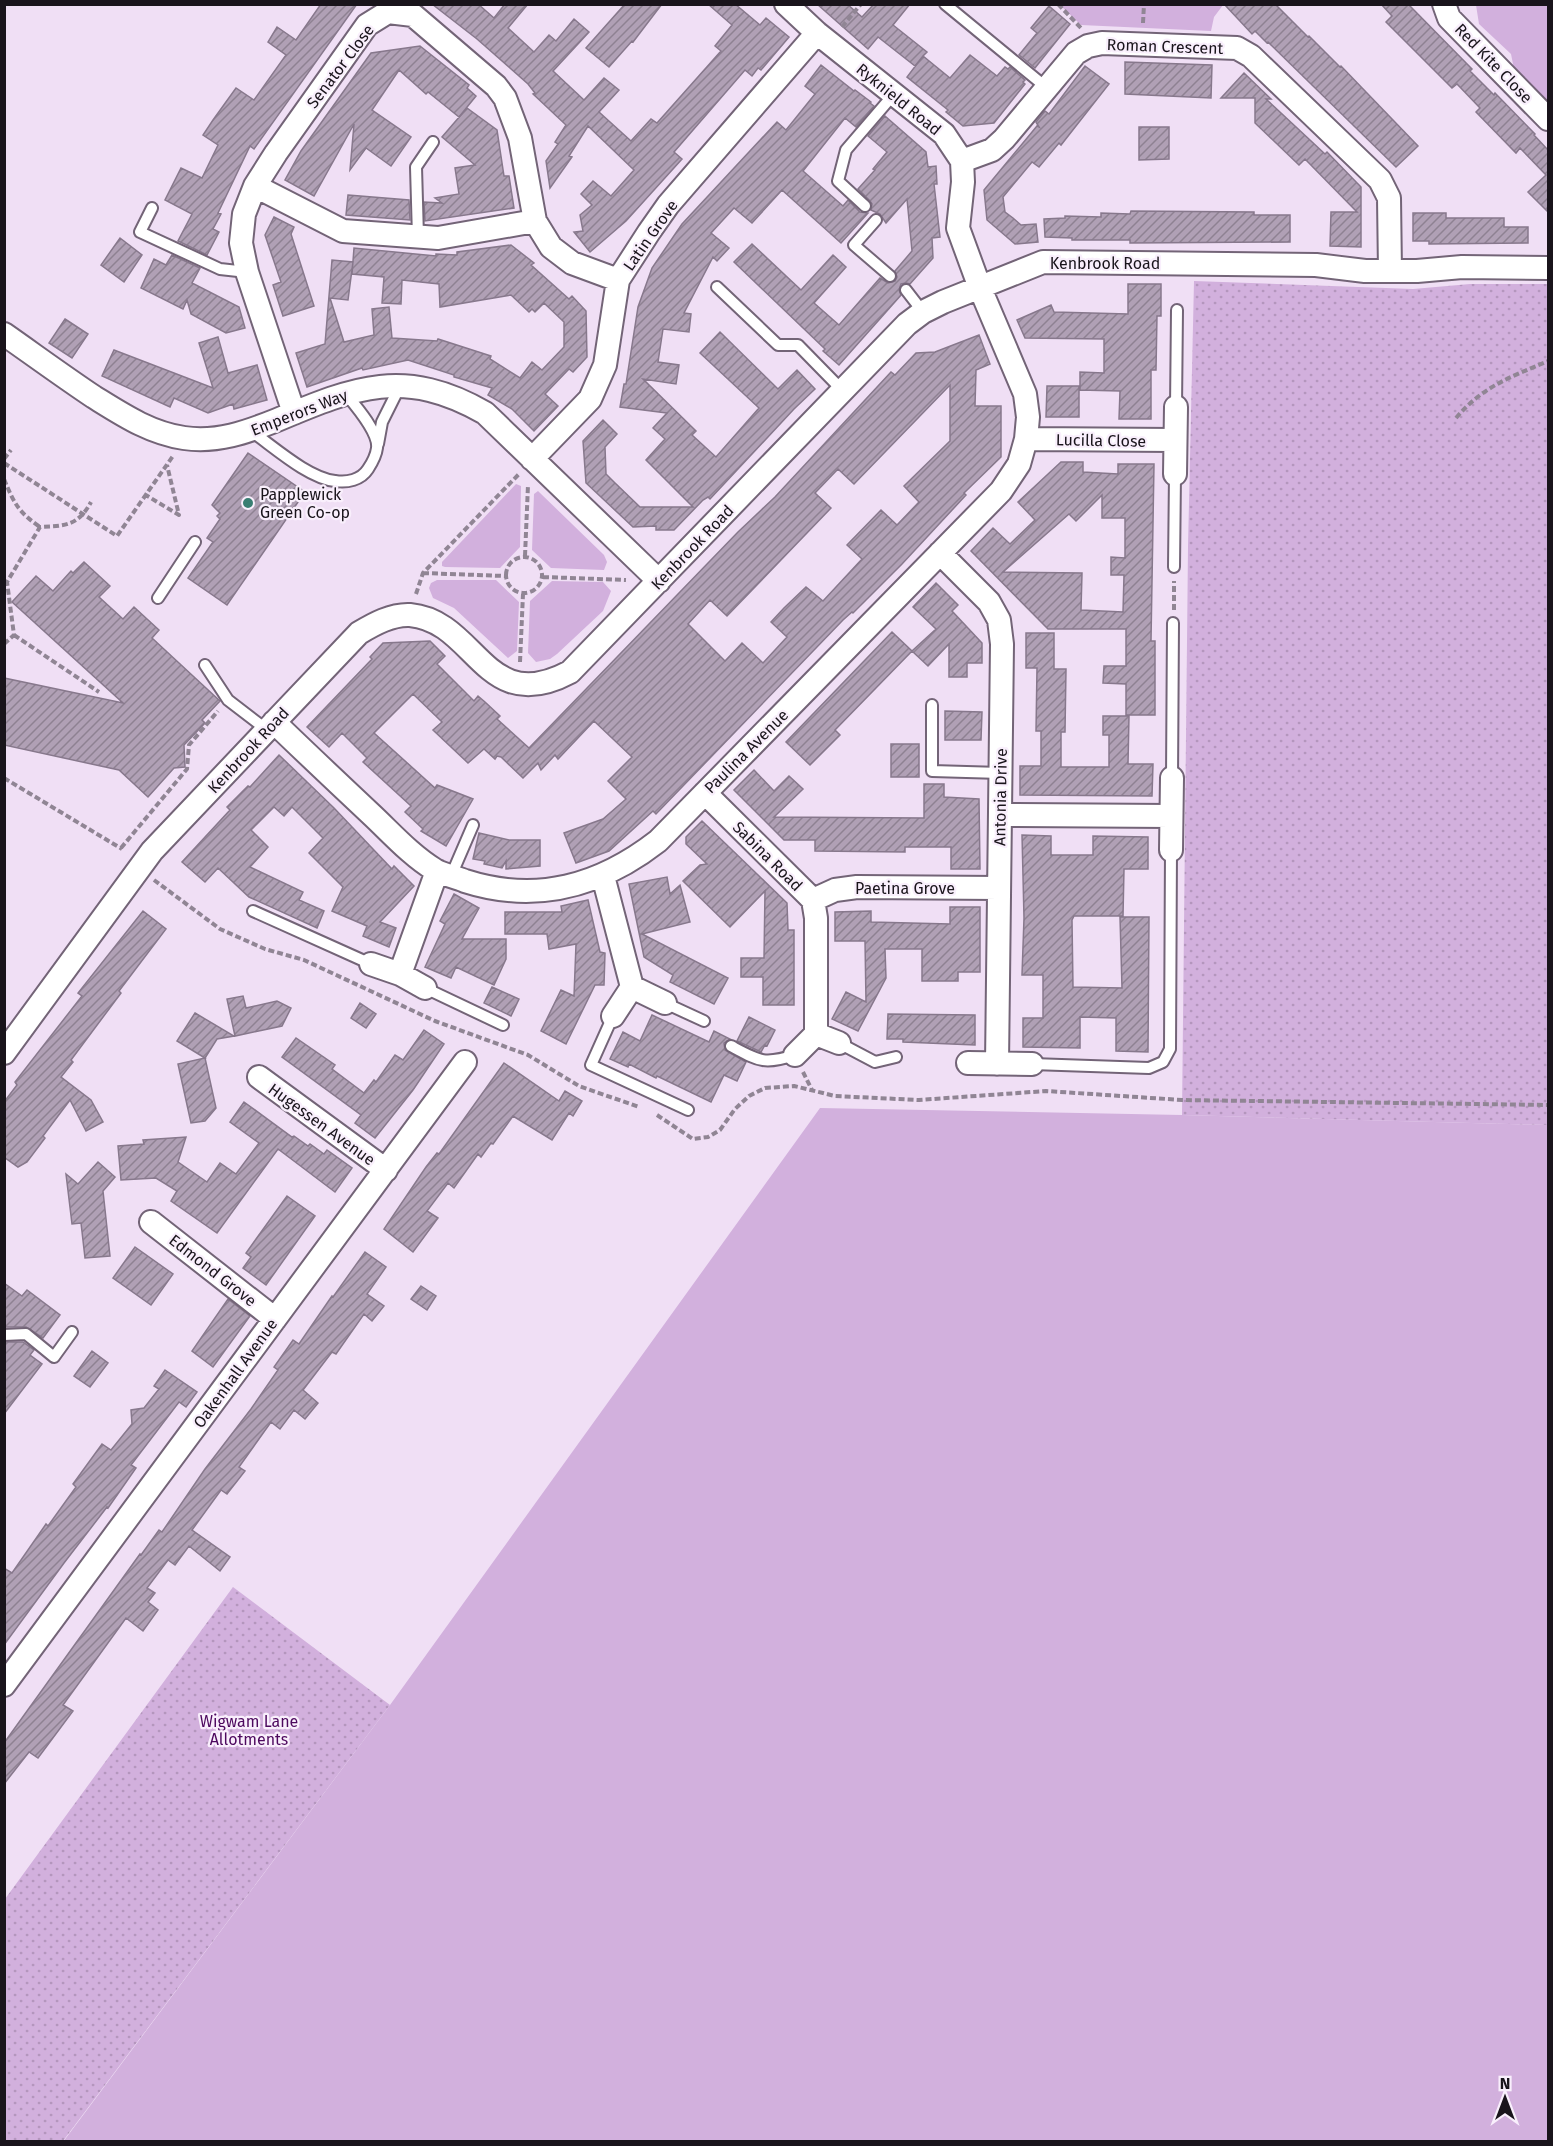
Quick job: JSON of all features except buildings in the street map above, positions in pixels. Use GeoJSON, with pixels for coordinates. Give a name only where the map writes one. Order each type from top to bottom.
{"type":"FeatureCollection","features":[{"type":"Feature","properties":{"kind":"street","name":"Ryknield Road"},"geometry":{"type":"LineString","coordinates":[[786,4],[823,38],[944,134],[962,161]]}},
{"type":"Feature","properties":{"kind":"street","name":"Red Kite Close"},"geometry":{"type":"LineString","coordinates":[[1444,4],[1449,18],[1548,119]]}},
{"type":"Feature","properties":{"kind":"street","name":"Senator Close"},"geometry":{"type":"LineString","coordinates":[[294,413],[247,272],[241,243],[243,214],[255,186],[276,153],[367,25],[388,12],[413,15],[496,86],[505,98],[520,138],[536,221],[551,247],[572,263],[618,280]]}},
{"type":"Feature","properties":{"kind":"street","name":"Latin Grove"},"geometry":{"type":"LineString","coordinates":[[532,459],[590,399],[605,364],[618,280],[648,232],[669,205],[823,38]]}},
{"type":"Feature","properties":{"kind":"street","name":"Roman Crescent"},"geometry":{"type":"LineString","coordinates":[[962,161],[992,150],[1005,139],[1076,53],[1088,46],[1102,43],[1237,48],[1251,56],[1380,180],[1389,198],[1390,271]]}},
{"type":"Feature","properties":{"kind":"street"},"geometry":{"type":"LineString","coordinates":[[962,161],[963,182],[958,228],[980,288]]}},
{"type":"Feature","properties":{"kind":"street"},"geometry":{"type":"LineString","coordinates":[[255,186],[343,231],[438,238],[536,221]]}},
{"type":"Feature","properties":{"kind":"street","name":"Kenbrook Road"},"geometry":{"type":"LineString","coordinates":[[4,1053],[133,861],[152,851],[359,633],[381,620],[410,615],[439,624],[496,675],[507,681],[536,685],[554,681],[570,672],[907,324],[923,312],[1043,262],[1316,265],[1365,271],[1462,267],[1548,267]]}},
{"type":"Feature","properties":{"kind":"street","name":"Paulina Avenue"},"geometry":{"type":"LineString","coordinates":[[270,726],[405,847],[444,874],[491,888],[532,891],[564,887],[603,876],[622,866],[658,841],[1001,491],[1019,464],[1026,439],[1028,417],[1025,394],[980,288]]}},
{"type":"Feature","properties":{"kind":"street","name":"Emperors Way"},"geometry":{"type":"LineString","coordinates":[[4,334],[133,422],[163,434],[205,439],[251,431],[345,393],[385,386],[431,389],[465,402],[485,413],[659,581]]}},
{"type":"Feature","properties":{"kind":"street"},"geometry":{"type":"LineString","coordinates":[[1175,474],[1176,406]]}},
{"type":"Feature","properties":{"kind":"street","name":"Lucilla Close"},"geometry":{"type":"LineString","coordinates":[[1026,439],[1175,440]]}},
{"type":"Feature","properties":{"kind":"street","name":"Antonia Drive"},"geometry":{"type":"LineString","coordinates":[[940,553],[989,602],[999,620],[1002,644],[997,1064]]}},
{"type":"Feature","properties":{"kind":"street"},"geometry":{"type":"LineString","coordinates":[[1171,850],[1172,778]]}},
{"type":"Feature","properties":{"kind":"street","name":"Sabina Road"},"geometry":{"type":"LineString","coordinates":[[705,793],[813,900],[816,918],[816,1034]]}},
{"type":"Feature","properties":{"kind":"street"},"geometry":{"type":"LineString","coordinates":[[1000,815],[1171,816]]}},
{"type":"Feature","properties":{"kind":"street"},"geometry":{"type":"LineString","coordinates":[[400,974],[444,874]]}},
{"type":"Feature","properties":{"kind":"street"},"geometry":{"type":"LineString","coordinates":[[603,876],[632,987],[614,1016]]}},
{"type":"Feature","properties":{"kind":"street","name":"Paetina Grove"},"geometry":{"type":"LineString","coordinates":[[813,900],[835,890],[857,887],[999,888]]}},
{"type":"Feature","properties":{"kind":"street"},"geometry":{"type":"LineString","coordinates":[[371,964],[400,974],[426,988]]}},
{"type":"Feature","properties":{"kind":"street"},"geometry":{"type":"LineString","coordinates":[[632,987],[665,1003]]}},
{"type":"Feature","properties":{"kind":"street"},"geometry":{"type":"LineString","coordinates":[[795,1055],[816,1034],[840,1043]]}},
{"type":"Feature","properties":{"kind":"street","name":"Oakenhall Avenue"},"geometry":{"type":"LineString","coordinates":[[4,1685],[465,1062]]}},
{"type":"Feature","properties":{"kind":"street"},"geometry":{"type":"LineString","coordinates":[[968,1063],[1032,1064]]}},
{"type":"Feature","properties":{"kind":"street","name":"Hugessen Avenue"},"geometry":{"type":"LineString","coordinates":[[259,1077],[386,1170]]}},
{"type":"Feature","properties":{"kind":"street","name":"Edmond Grove"},"geometry":{"type":"LineString","coordinates":[[151,1222],[275,1319]]}},
{"type":"Feature","properties":{"kind":"lane"},"geometry":{"type":"LineString","coordinates":[[945,4],[1047,88]]}},
{"type":"Feature","properties":{"kind":"lane"},"geometry":{"type":"LineString","coordinates":[[865,206],[838,181],[846,150],[894,94]]}},
{"type":"Feature","properties":{"kind":"lane"},"geometry":{"type":"LineString","coordinates":[[418,237],[416,167],[433,142]]}},
{"type":"Feature","properties":{"kind":"lane"},"geometry":{"type":"LineString","coordinates":[[152,208],[140,232],[220,269],[247,272]]}},
{"type":"Feature","properties":{"kind":"lane"},"geometry":{"type":"LineString","coordinates":[[876,220],[854,245],[890,276]]}},
{"type":"Feature","properties":{"kind":"lane"},"geometry":{"type":"LineString","coordinates":[[717,287],[778,345],[798,345],[843,391]]}},
{"type":"Feature","properties":{"kind":"lane"},"geometry":{"type":"LineString","coordinates":[[906,290],[923,312]]}},
{"type":"Feature","properties":{"kind":"lane"},"geometry":{"type":"LineString","coordinates":[[1176,406],[1177,310]]}},
{"type":"Feature","properties":{"kind":"lane"},"geometry":{"type":"LineString","coordinates":[[251,431],[312,474],[335,482],[356,480],[366,473],[375,458],[382,422],[400,386]]}},
{"type":"Feature","properties":{"kind":"lane"},"geometry":{"type":"LineString","coordinates":[[345,393],[365,416],[378,446]]}},
{"type":"Feature","properties":{"kind":"lane"},"geometry":{"type":"LineString","coordinates":[[1174,567],[1175,474]]}},
{"type":"Feature","properties":{"kind":"lane"},"geometry":{"type":"LineString","coordinates":[[158,598],[195,542]]}},
{"type":"Feature","properties":{"kind":"lane"},"geometry":{"type":"LineString","coordinates":[[1172,778],[1173,623]]}},
{"type":"Feature","properties":{"kind":"lane"},"geometry":{"type":"LineString","coordinates":[[205,665],[228,700],[270,726]]}},
{"type":"Feature","properties":{"kind":"lane"},"geometry":{"type":"LineString","coordinates":[[932,705],[932,771],[1001,773]]}},
{"type":"Feature","properties":{"kind":"lane"},"geometry":{"type":"LineString","coordinates":[[444,874],[472,825]]}},
{"type":"Feature","properties":{"kind":"lane"},"geometry":{"type":"LineString","coordinates":[[1032,1064],[1149,1068],[1163,1062],[1170,1049],[1171,850]]}},
{"type":"Feature","properties":{"kind":"lane"},"geometry":{"type":"LineString","coordinates":[[253,911],[371,964]]}},
{"type":"Feature","properties":{"kind":"lane"},"geometry":{"type":"LineString","coordinates":[[426,988],[503,1025]]}},
{"type":"Feature","properties":{"kind":"lane"},"geometry":{"type":"LineString","coordinates":[[665,1003],[704,1021]]}},
{"type":"Feature","properties":{"kind":"lane"},"geometry":{"type":"LineString","coordinates":[[614,1016],[591,1065],[688,1110]]}},
{"type":"Feature","properties":{"kind":"lane"},"geometry":{"type":"LineString","coordinates":[[840,1043],[875,1062],[896,1058]]}},
{"type":"Feature","properties":{"kind":"lane"},"geometry":{"type":"LineString","coordinates":[[731,1046],[759,1061],[776,1061],[795,1055]]}},
{"type":"Feature","properties":{"kind":"lane"},"geometry":{"type":"LineString","coordinates":[[4,1335],[26,1334],[54,1357],[72,1332]]}},
{"type":"Feature","properties":{"kind":"path"},"geometry":{"type":"LineString","coordinates":[[823,38],[861,4]]}},
{"type":"Feature","properties":{"kind":"path"},"geometry":{"type":"LineString","coordinates":[[1058,4],[1081,27],[1088,46]]}},
{"type":"Feature","properties":{"kind":"path"},"geometry":{"type":"LineString","coordinates":[[1456,418],[1470,401],[1497,383],[1548,362]]}},
{"type":"Feature","properties":{"kind":"path"},"geometry":{"type":"LineString","coordinates":[[11,450],[4,461],[117,536],[144,494],[167,463],[179,515],[144,494]]}},
{"type":"Feature","properties":{"kind":"path"},"geometry":{"type":"LineString","coordinates":[[410,615],[423,573],[532,459]]}},
{"type":"Feature","properties":{"kind":"path"},"geometry":{"type":"LineString","coordinates":[[517,476],[528,485],[525,556]]}},
{"type":"Feature","properties":{"kind":"path"},"geometry":{"type":"LineString","coordinates":[[4,479],[24,516],[40,527],[66,526],[84,515],[91,502]]}},
{"type":"Feature","properties":{"kind":"path"},"geometry":{"type":"LineString","coordinates":[[40,527],[7,582],[14,635],[99,692]]}},
{"type":"Feature","properties":{"kind":"path"},"geometry":{"type":"LineString","coordinates":[[525,556],[538,563],[543,577],[536,590],[523,594],[510,589],[505,576],[510,562],[525,556]]}},
{"type":"Feature","properties":{"kind":"path"},"geometry":{"type":"LineString","coordinates":[[1173,623],[1174,567]]}},
{"type":"Feature","properties":{"kind":"path"},"geometry":{"type":"LineString","coordinates":[[423,573],[505,576]]}},
{"type":"Feature","properties":{"kind":"path"},"geometry":{"type":"LineString","coordinates":[[543,577],[659,581]]}},
{"type":"Feature","properties":{"kind":"path"},"geometry":{"type":"LineString","coordinates":[[519,683],[523,594]]}},
{"type":"Feature","properties":{"kind":"path"},"geometry":{"type":"LineString","coordinates":[[4,644],[14,635]]}},
{"type":"Feature","properties":{"kind":"path"},"geometry":{"type":"LineString","coordinates":[[121,848],[188,769],[189,745],[228,700]]}},
{"type":"Feature","properties":{"kind":"path"},"geometry":{"type":"LineString","coordinates":[[4,778],[121,848],[133,861],[220,929],[265,949],[304,960],[435,1021],[528,1055],[579,1086],[640,1107]]}},
{"type":"Feature","properties":{"kind":"path"},"geometry":{"type":"LineString","coordinates":[[650,1111],[693,1139],[708,1137],[720,1130],[735,1109],[749,1096],[765,1089],[794,1086],[835,1096],[919,1100],[1046,1091],[1182,1100],[1548,1105]]}},
{"type":"Feature","properties":{"kind":"green space"},"geometry":{"type":"Polygon","coordinates":[[[1060,5],[1223,5],[1214,17],[1211,31],[1081,25],[1060,5]]]}},
{"type":"Feature","properties":{"kind":"green space"},"geometry":{"type":"Polygon","coordinates":[[[1476,5],[1548,5],[1548,99],[1546,101],[1514,69],[1511,54],[1479,24],[1476,5]]]}},
{"type":"Feature","properties":{"kind":"green space"},"geometry":{"type":"Polygon","coordinates":[[[1194,281],[1413,289],[1470,284],[1548,284],[1548,1125],[1182,1115],[1188,547],[1194,281]]]}},
{"type":"Feature","properties":{"kind":"green space"},"geometry":{"type":"Polygon","coordinates":[[[516,484],[521,486],[520,547],[500,568],[442,566],[442,562],[516,484]]]}},
{"type":"Feature","properties":{"kind":"green space"},"geometry":{"type":"Polygon","coordinates":[[[538,491],[604,555],[607,562],[604,570],[551,568],[532,550],[534,494],[538,491]]]}},
{"type":"Feature","properties":{"kind":"green space"},"geometry":{"type":"Polygon","coordinates":[[[437,580],[496,580],[519,602],[517,651],[508,658],[454,608],[433,598],[429,588],[431,583],[437,580]]]}},
{"type":"Feature","properties":{"kind":"green space"},"geometry":{"type":"Polygon","coordinates":[[[552,581],[603,582],[611,591],[603,611],[557,654],[550,659],[536,662],[528,653],[530,601],[552,581]]]}},
{"type":"Feature","properties":{"kind":"green space"},"geometry":{"type":"Polygon","coordinates":[[[820,1108],[1548,1125],[1548,2141],[63,2142],[390,1705],[820,1108]]]}},
{"type":"Feature","properties":{"kind":"green space","name":"Wigwam Lane Allotments"},"geometry":{"type":"Polygon","coordinates":[[[233,1587],[390,1705],[63,2141],[5,2141],[5,1899],[233,1587]]]}},
{"type":"Feature","properties":{"kind":"place","name":"Papplewick Green Co-op"},"geometry":{"type":"Point","coordinates":[248,503]}}]}
